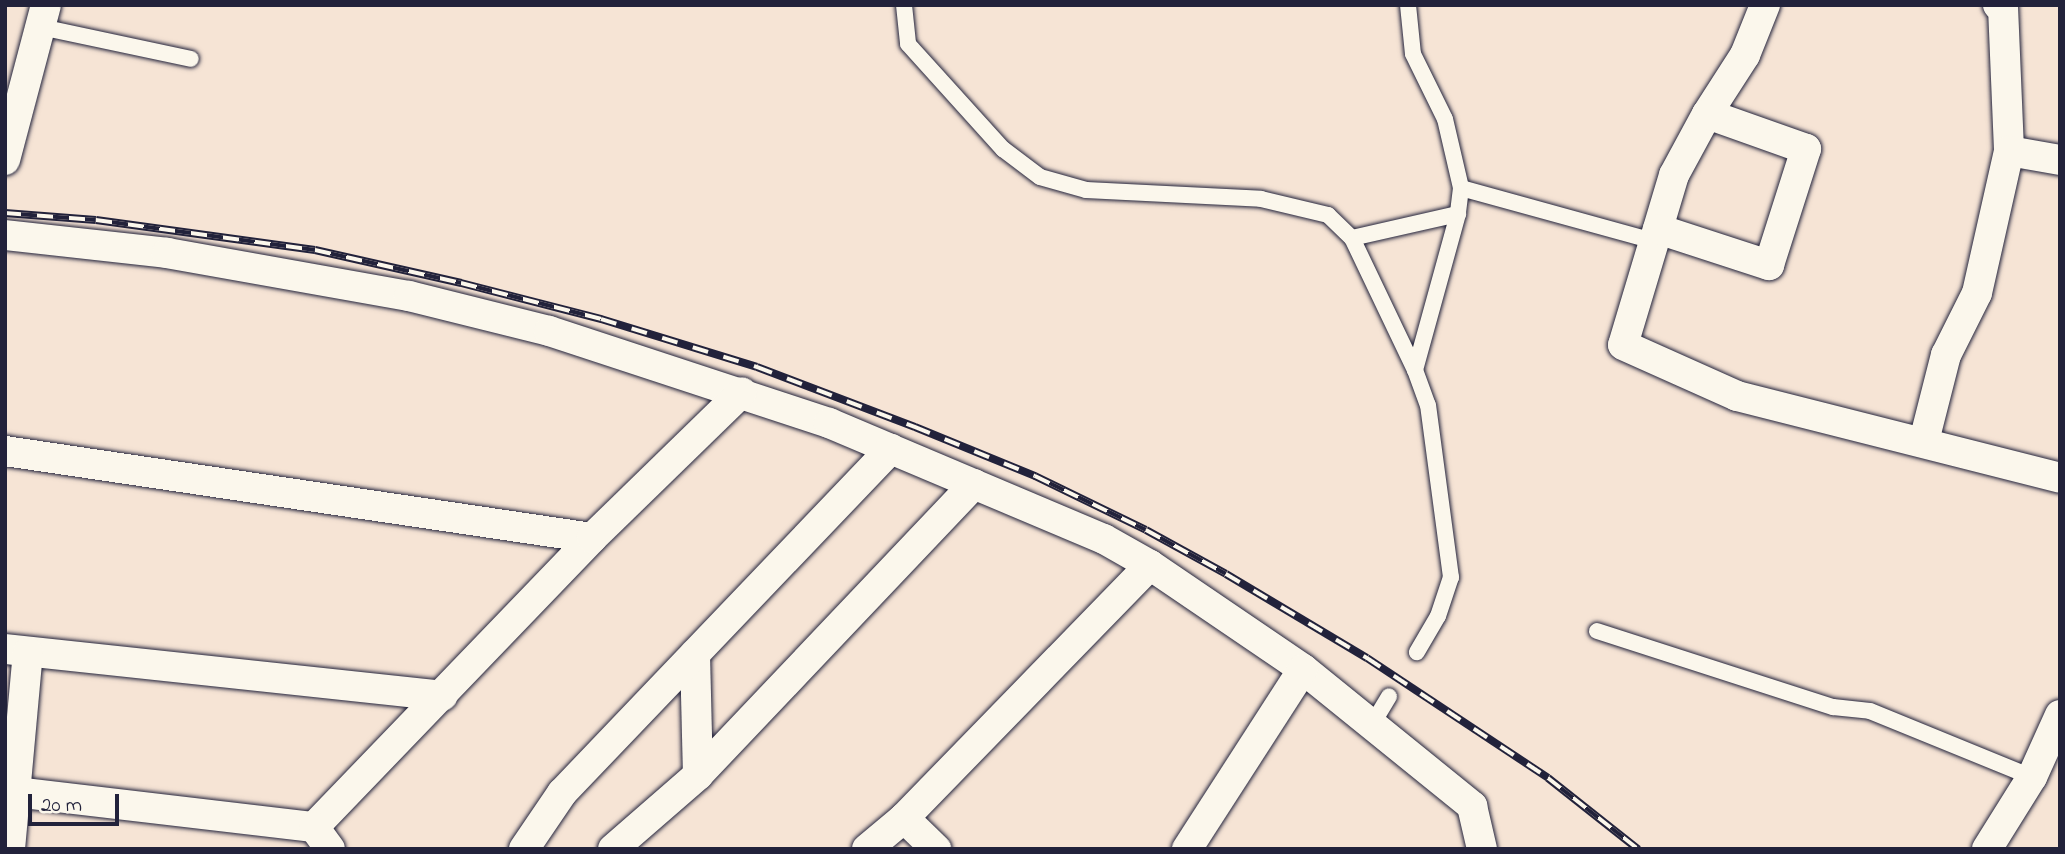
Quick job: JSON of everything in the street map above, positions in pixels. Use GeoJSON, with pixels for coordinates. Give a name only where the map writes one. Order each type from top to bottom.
{"type":"FeatureCollection","features":[{"type":"Feature","properties":{"kind":"street"},"geometry":{"type":"LineString","coordinates":[[1765,5],[1745,55],[1707,114],[1674,175],[1623,345],[1737,396],[1924,441],[2060,478]]}},
{"type":"Feature","properties":{"kind":"street"},"geometry":{"type":"LineString","coordinates":[[1924,441],[1946,355],[1977,293],[2009,151],[2003,7],[1998,5]]}},
{"type":"Feature","properties":{"kind":"street"},"geometry":{"type":"LineString","coordinates":[[5,160],[43,16]]}},
{"type":"Feature","properties":{"kind":"street"},"geometry":{"type":"LineString","coordinates":[[1656,235],[1769,265],[1806,149],[1707,114]]}},
{"type":"Feature","properties":{"kind":"street"},"geometry":{"type":"LineString","coordinates":[[2009,151],[2060,160]]}},
{"type":"Feature","properties":{"kind":"street"},"geometry":{"type":"LineString","coordinates":[[5,235],[167,253],[409,296],[549,331],[742,392],[829,423],[1104,539],[1150,565],[1303,669],[1373,723],[1472,806],[1482,849]]}},
{"type":"Feature","properties":{"kind":"street"},"geometry":{"type":"LineString","coordinates":[[15,792],[322,838],[442,696],[592,538],[742,392]]}},
{"type":"Feature","properties":{"kind":"street"},"geometry":{"type":"LineString","coordinates":[[524,849],[562,793],[891,449]]}},
{"type":"Feature","properties":{"kind":"street"},"geometry":{"type":"LineString","coordinates":[[5,451],[592,538]]}},
{"type":"Feature","properties":{"kind":"street"},"geometry":{"type":"LineString","coordinates":[[613,849],[698,775],[974,484]]}},
{"type":"Feature","properties":{"kind":"street"},"geometry":{"type":"LineString","coordinates":[[867,849],[904,818],[1150,565]]}},
{"type":"Feature","properties":{"kind":"street"},"geometry":{"type":"LineString","coordinates":[[10,849],[15,792],[17,651],[442,696]]}},
{"type":"Feature","properties":{"kind":"street"},"geometry":{"type":"LineString","coordinates":[[695,654],[698,775]]}},
{"type":"Feature","properties":{"kind":"street"},"geometry":{"type":"LineString","coordinates":[[1187,849],[1303,669]]}},
{"type":"Feature","properties":{"kind":"street"},"geometry":{"type":"LineString","coordinates":[[1987,849],[2032,777],[2060,715]]}},
{"type":"Feature","properties":{"kind":"street"},"geometry":{"type":"LineString","coordinates":[[904,818],[936,849]]}},
{"type":"Feature","properties":{"kind":"lane"},"geometry":{"type":"LineString","coordinates":[[904,5],[908,44],[1003,149],[1040,177],[1086,190],[1261,199],[1328,215],[1352,238],[1415,370],[1428,405],[1451,577],[1438,616],[1417,652]]}},
{"type":"Feature","properties":{"kind":"lane"},"geometry":{"type":"LineString","coordinates":[[1408,5],[1413,54],[1445,119],[1461,188],[1458,214],[1415,370]]}},
{"type":"Feature","properties":{"kind":"lane"},"geometry":{"type":"LineString","coordinates":[[43,16],[191,59]]}},
{"type":"Feature","properties":{"kind":"lane"},"geometry":{"type":"LineString","coordinates":[[1461,188],[1656,235]]}},
{"type":"Feature","properties":{"kind":"lane"},"geometry":{"type":"LineString","coordinates":[[1352,238],[1458,214]]}},
{"type":"Feature","properties":{"kind":"lane"},"geometry":{"type":"LineString","coordinates":[[1597,631],[1833,707],[1870,711],[2032,777]]}},
{"type":"Feature","properties":{"kind":"lane"},"geometry":{"type":"LineString","coordinates":[[1373,723],[1389,696]]}},
{"type":"Feature","properties":{"kind":"railway"},"geometry":{"type":"LineString","coordinates":[[5,213],[96,220],[315,250],[461,283],[601,319],[757,367],[915,427],[1035,476],[1146,530],[1226,574],[1367,658],[1548,778],[1638,849]]}}]}
